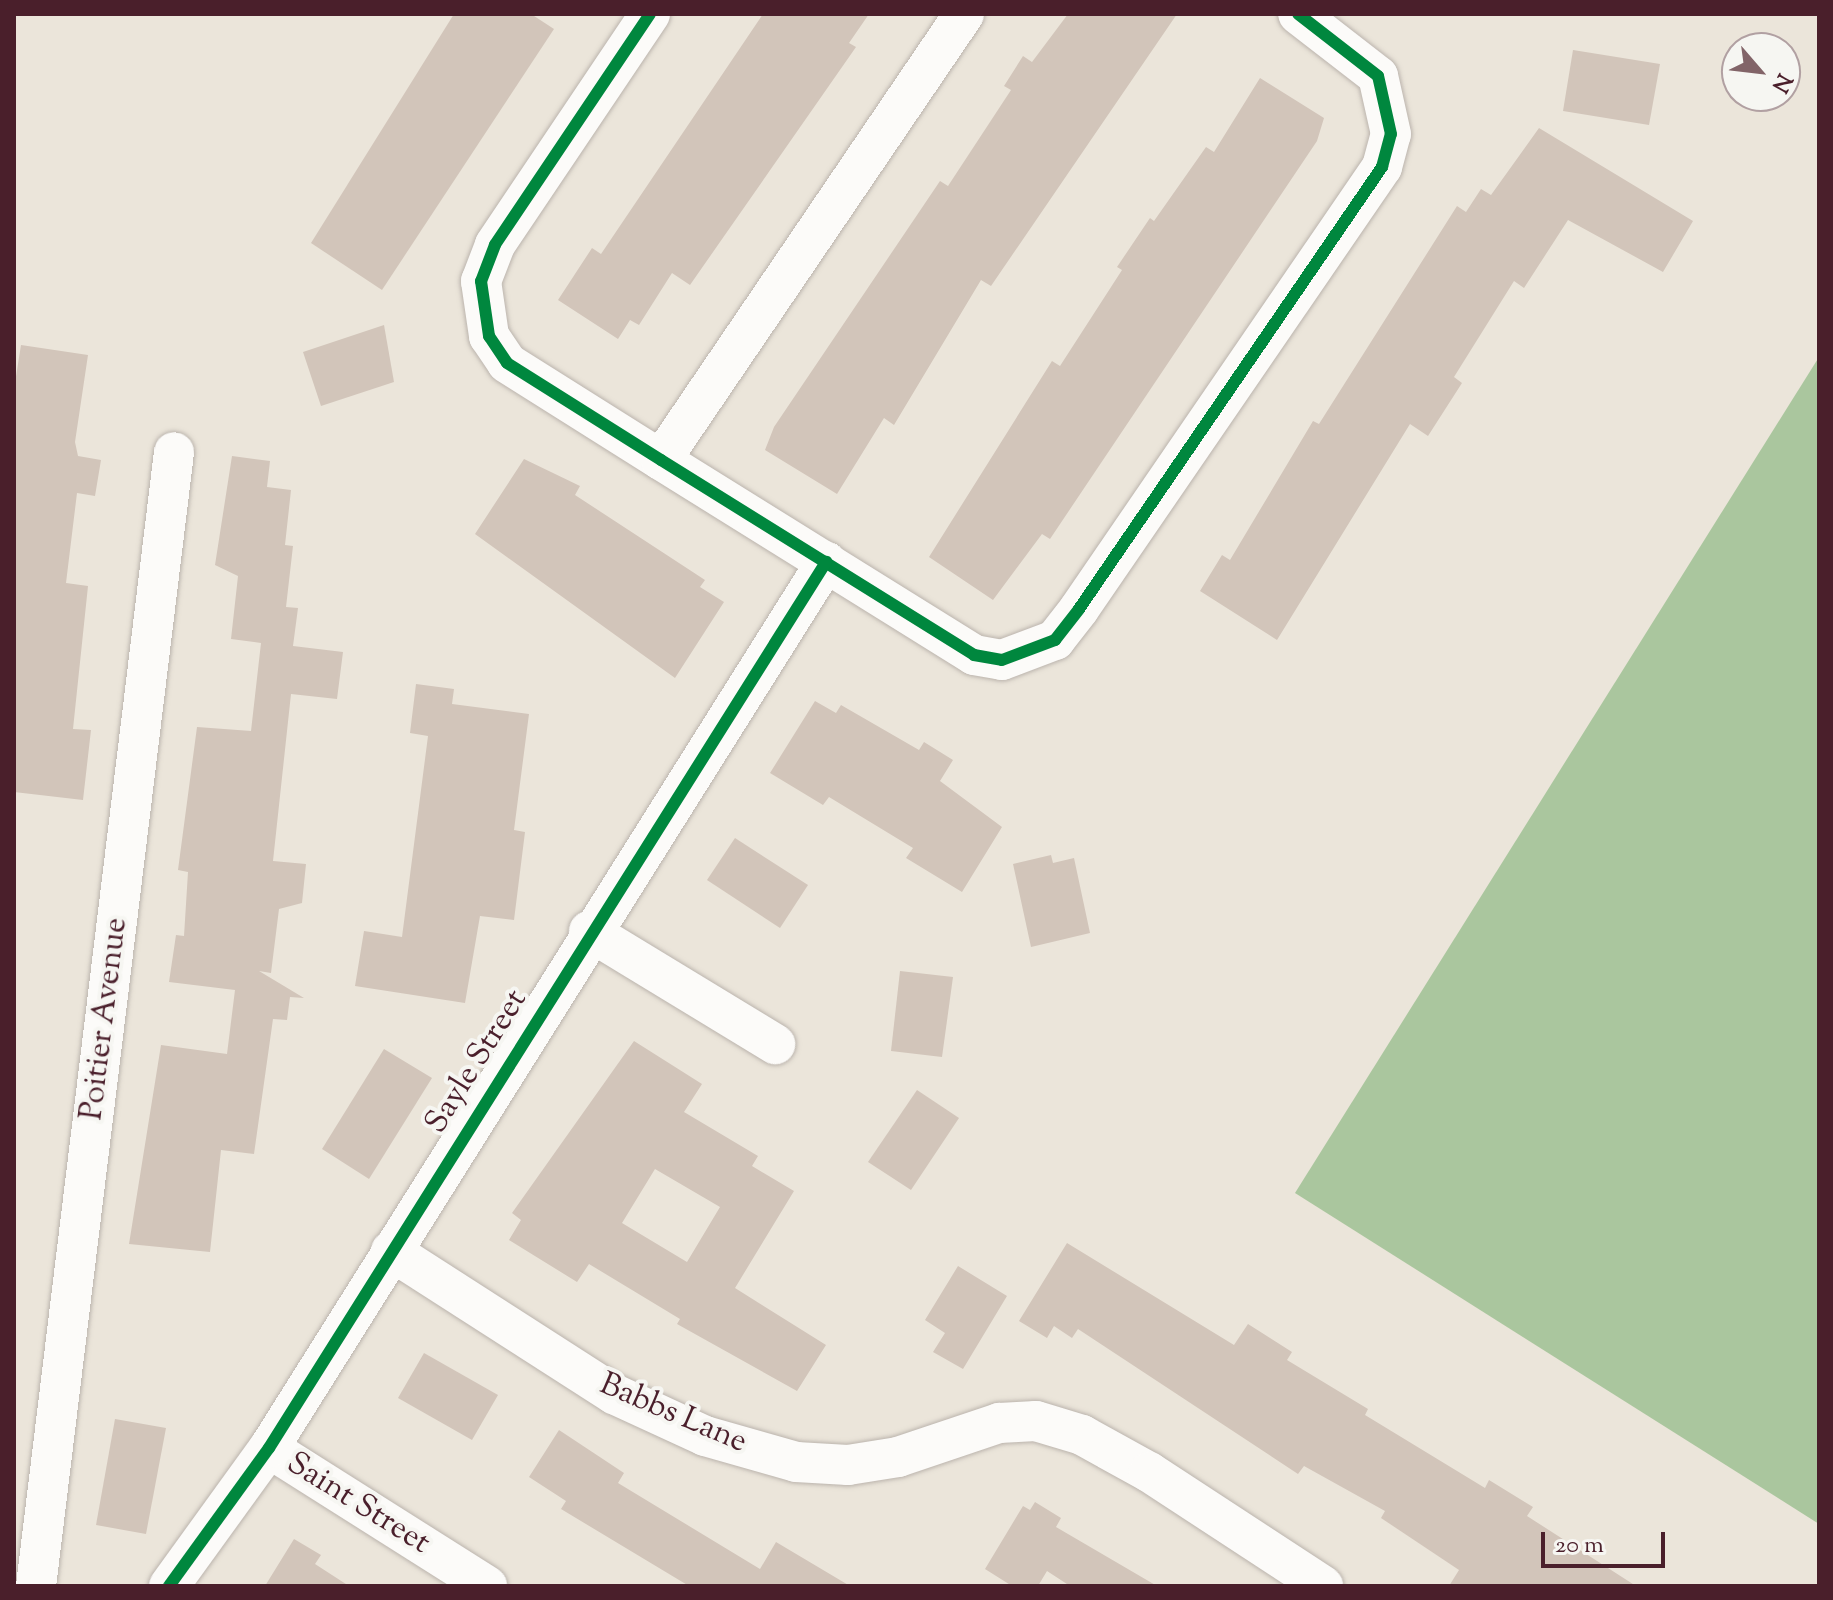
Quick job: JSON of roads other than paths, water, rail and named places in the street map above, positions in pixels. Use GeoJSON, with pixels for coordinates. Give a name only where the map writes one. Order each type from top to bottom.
{"type":"FeatureCollection","features":[{"type":"Feature","properties":{"kind":"street"},"geometry":{"type":"LineString","coordinates":[[650,14],[495,245],[481,281],[481,311],[507,363],[974,655],[1027,656],[1055,640],[1382,167],[1391,134],[1378,76],[1354,51],[1298,14]]}},
{"type":"Feature","properties":{"kind":"street"},"geometry":{"type":"LineString","coordinates":[[661,460],[964,14]]}},
{"type":"Feature","properties":{"kind":"street","name":"Poitier Avenue"},"geometry":{"type":"LineString","coordinates":[[36,1586],[174,452]]}},
{"type":"Feature","properties":{"kind":"street","name":"Sayle Street"},"geometry":{"type":"LineString","coordinates":[[169,1586],[269,1448],[589,931],[826,562]]}},
{"type":"Feature","properties":{"kind":"street"},"geometry":{"type":"LineString","coordinates":[[589,931],[775,1044]]}},
{"type":"Feature","properties":{"kind":"street","name":"Babbs Lane"},"geometry":{"type":"LineString","coordinates":[[391,1251],[614,1394],[705,1436],[796,1462],[848,1465],[898,1457],[989,1425],[1036,1421],[1082,1435],[1149,1472],[1323,1586]]}},
{"type":"Feature","properties":{"kind":"street","name":"Saint Street"},"geometry":{"type":"LineString","coordinates":[[269,1448],[487,1586]]}}]}
